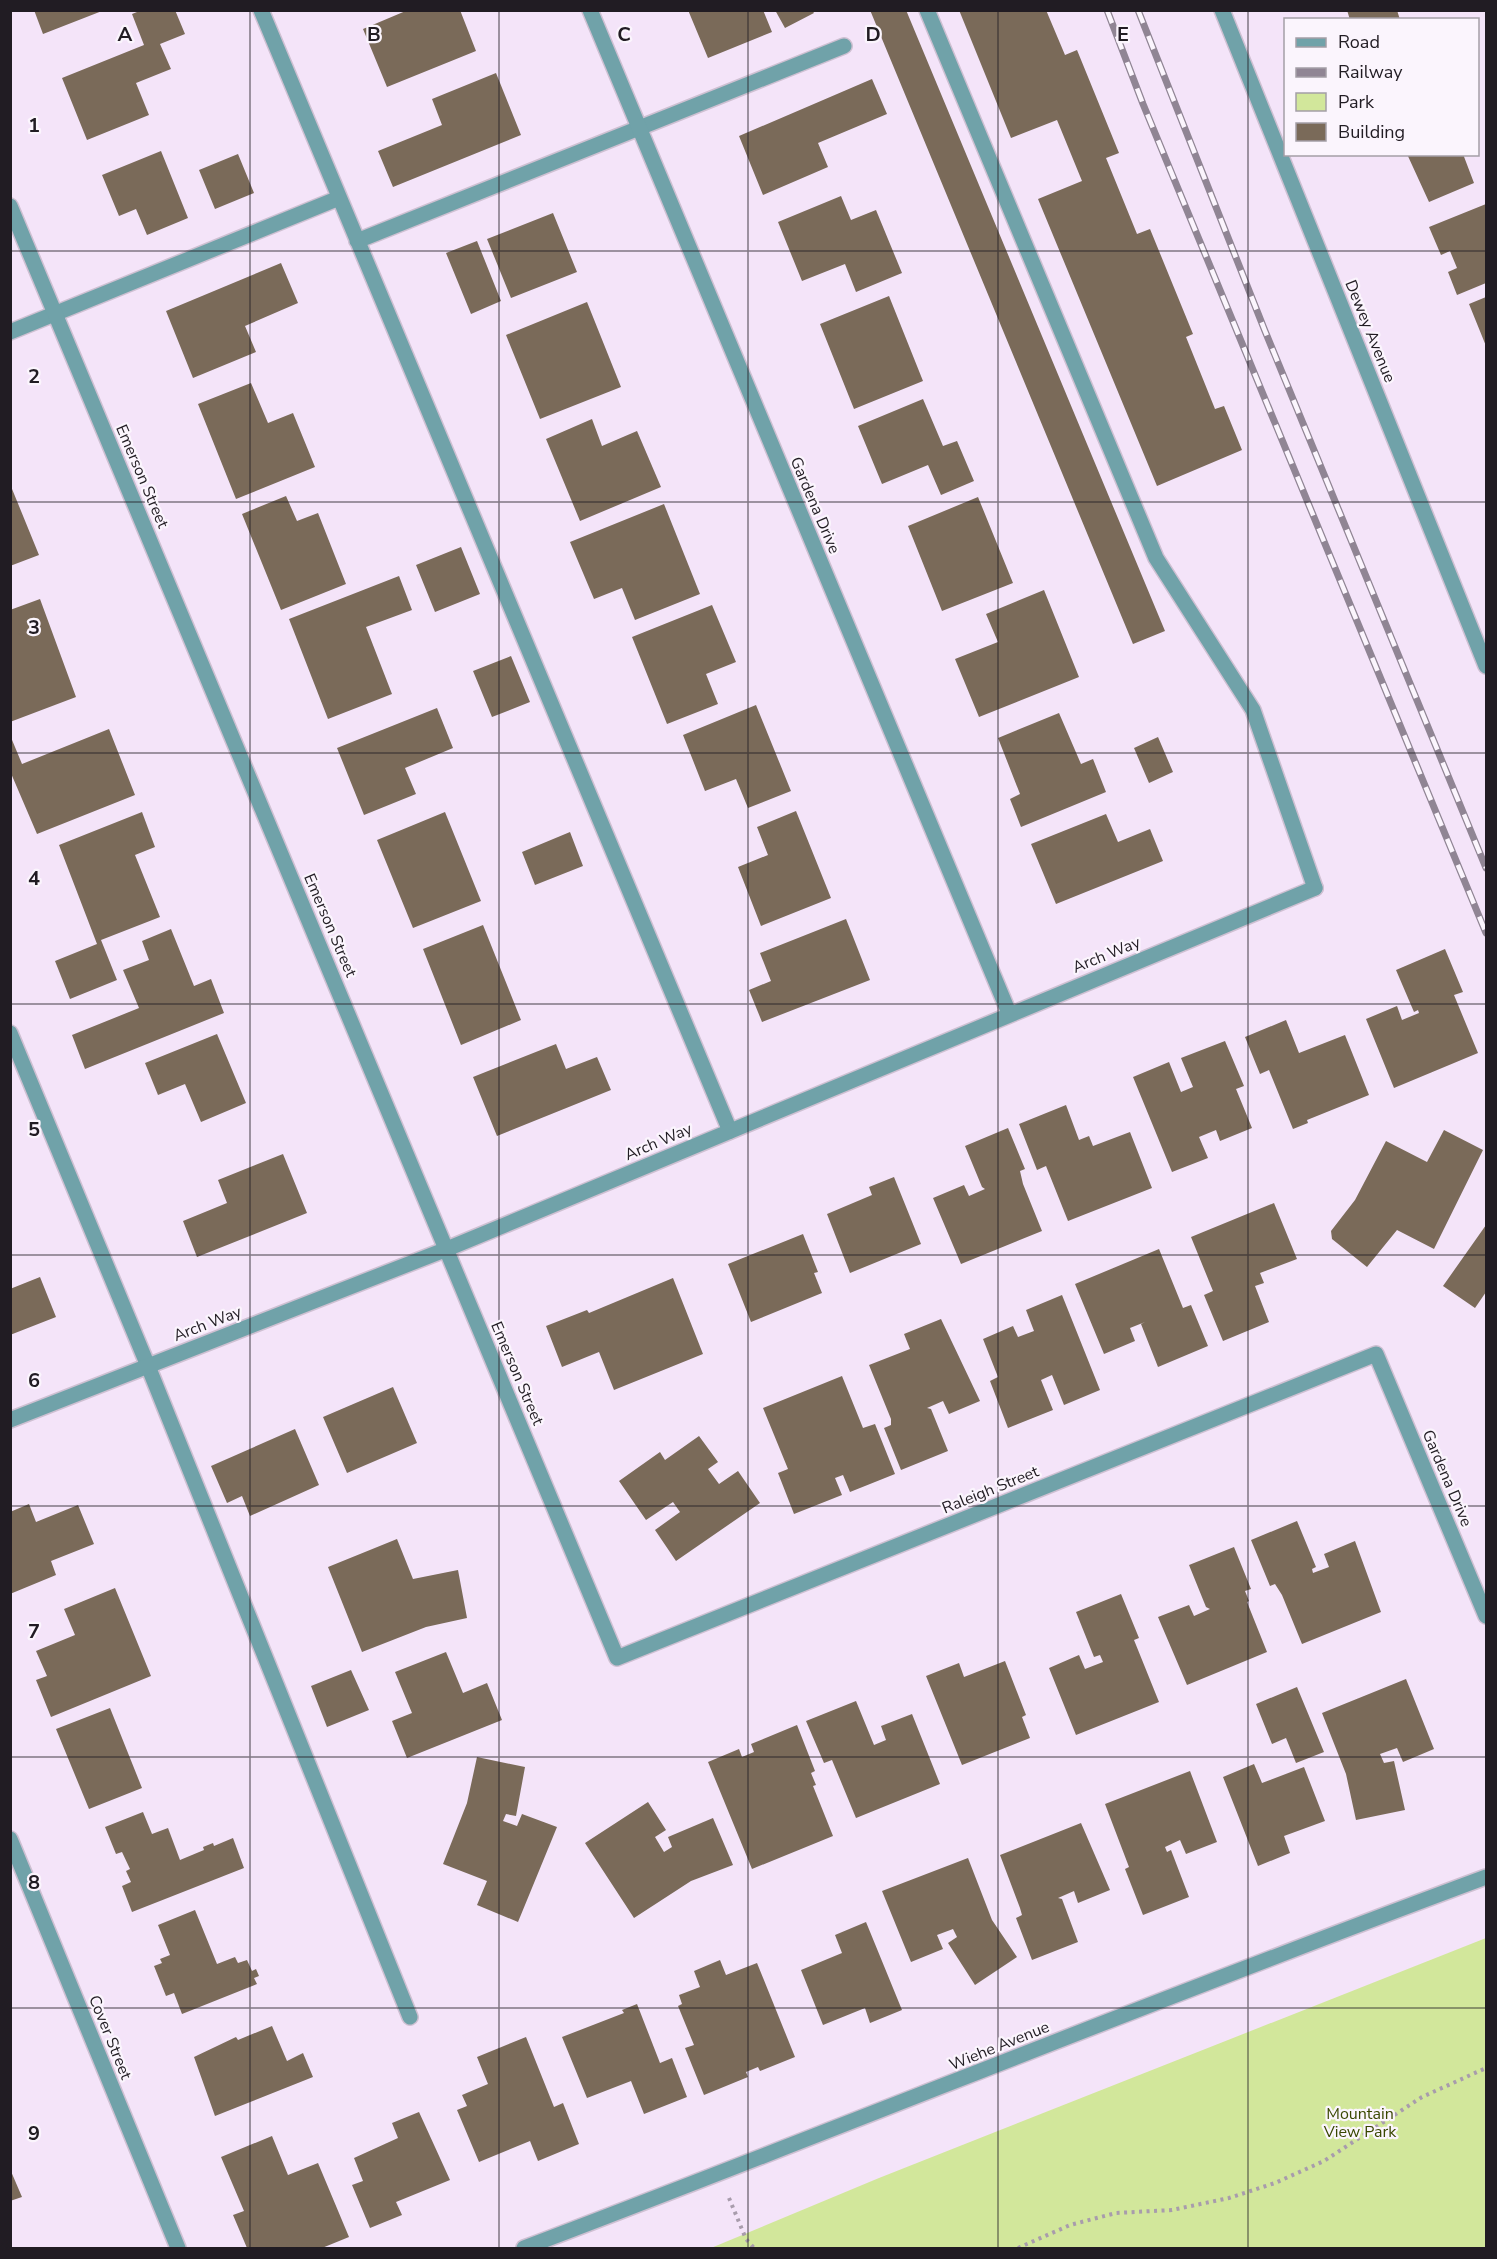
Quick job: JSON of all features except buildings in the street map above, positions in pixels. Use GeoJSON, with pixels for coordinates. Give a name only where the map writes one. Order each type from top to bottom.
{"type":"FeatureCollection","features":[{"type":"Feature","properties":{"kind":"street"},"geometry":{"type":"LineString","coordinates":[[261,10],[729,1131]]}},
{"type":"Feature","properties":{"kind":"street","name":"Gardena Drive"},"geometry":{"type":"LineString","coordinates":[[590,10],[1009,1013]]}},
{"type":"Feature","properties":{"kind":"street","name":"Arch Way"},"geometry":{"type":"LineString","coordinates":[[10,1420],[447,1249],[1009,1013],[1315,888],[1253,710],[1156,558],[927,10]]}},
{"type":"Feature","properties":{"kind":"street","name":"Dewey Avenue"},"geometry":{"type":"LineString","coordinates":[[1222,10],[1486,666]]}},
{"type":"Feature","properties":{"kind":"street"},"geometry":{"type":"LineString","coordinates":[[357,241],[844,46]]}},
{"type":"Feature","properties":{"kind":"street"},"geometry":{"type":"LineString","coordinates":[[10,332],[339,198]]}},
{"type":"Feature","properties":{"kind":"street","name":"Emerson Street"},"geometry":{"type":"LineString","coordinates":[[10,206],[617,1658]]}},
{"type":"Feature","properties":{"kind":"street"},"geometry":{"type":"LineString","coordinates":[[10,1033],[148,1366],[410,2017]]}},
{"type":"Feature","properties":{"kind":"street","name":"Gardena Drive"},"geometry":{"type":"LineString","coordinates":[[1376,1354],[1486,1616]]}},
{"type":"Feature","properties":{"kind":"street","name":"Raleigh Street"},"geometry":{"type":"LineString","coordinates":[[617,1658],[1376,1354]]}},
{"type":"Feature","properties":{"kind":"street","name":"Cover Street"},"geometry":{"type":"LineString","coordinates":[[10,1839],[178,2248]]}},
{"type":"Feature","properties":{"kind":"street","name":"Wiehe Avenue"},"geometry":{"type":"LineString","coordinates":[[524,2248],[719,2174],[1288,1950],[1486,1877]]}},
{"type":"Feature","properties":{"kind":"path"},"geometry":{"type":"LineString","coordinates":[[1018,2248],[1070,2225],[1104,2216],[1172,2210],[1229,2198],[1275,2183],[1324,2160],[1422,2097],[1486,2068]]}},
{"type":"Feature","properties":{"kind":"path"},"geometry":{"type":"LineString","coordinates":[[719,2174],[746,2239],[754,2248]]}},
{"type":"Feature","properties":{"kind":"green space","name":"Mountain View Park"},"geometry":{"type":"Polygon","coordinates":[[[1486,1938],[1486,2248],[711,2248],[879,2178],[1486,1938]]]}},
{"type":"Feature","properties":{"kind":"railway"},"geometry":{"type":"LineString","coordinates":[[1107,10],[1143,104],[1486,933]]}},
{"type":"Feature","properties":{"kind":"railway"},"geometry":{"type":"LineString","coordinates":[[1138,10],[1265,331],[1486,868]]}}]}
